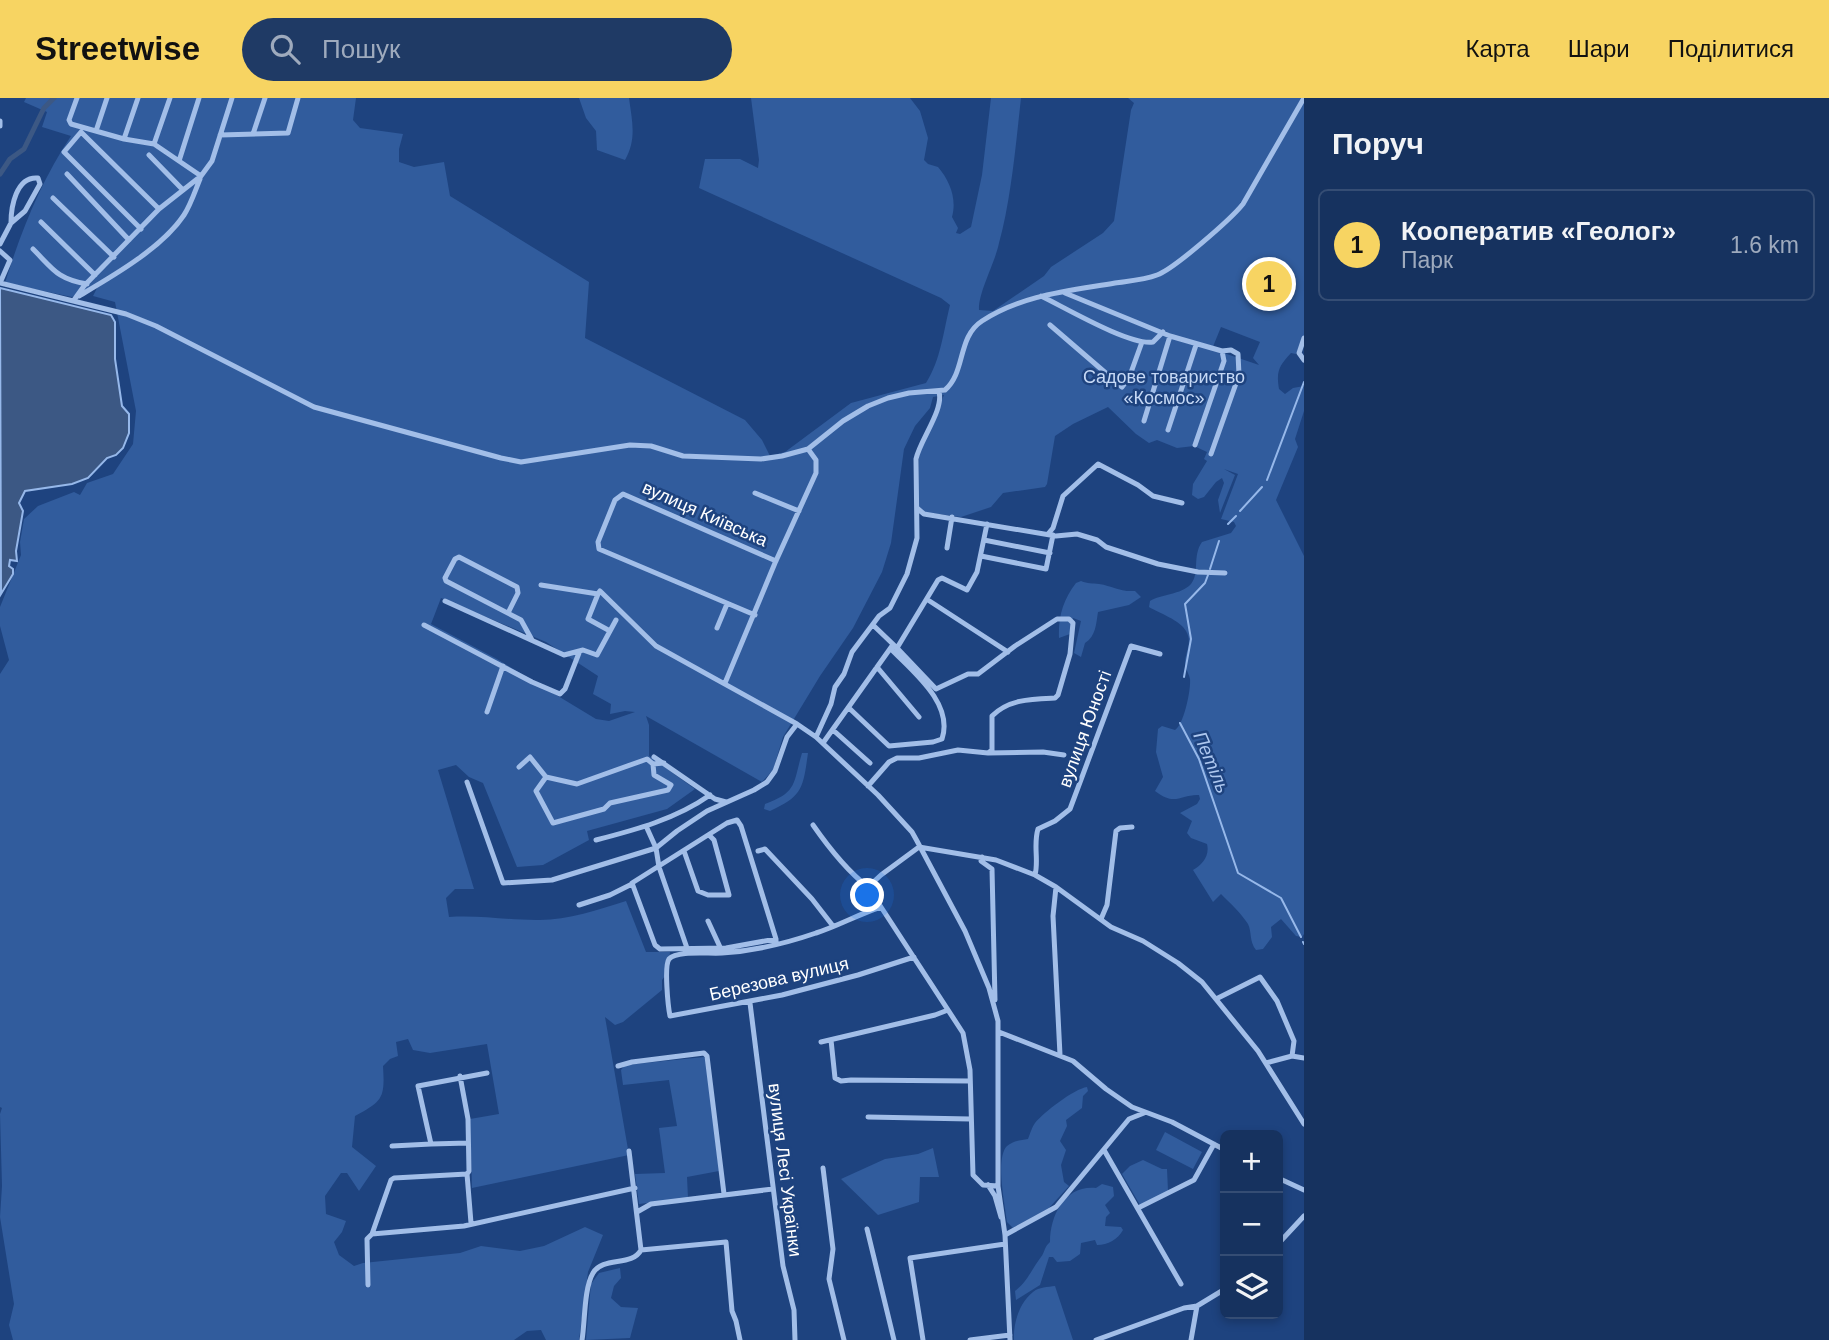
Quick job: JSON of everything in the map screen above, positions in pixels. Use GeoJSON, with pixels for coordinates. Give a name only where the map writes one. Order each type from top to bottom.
{"type":"FeatureCollection","features":[{"type":"Feature","properties":{"kind":"street"},"geometry":{"type":"LineString","coordinates":[[77,98],[69,120],[71,124],[124,139],[154,144],[201,176]]}},
{"type":"Feature","properties":{"kind":"street"},"geometry":{"type":"LineString","coordinates":[[96,131],[107,98]]}},
{"type":"Feature","properties":{"kind":"street"},"geometry":{"type":"LineString","coordinates":[[124,139],[138,98]]}},
{"type":"Feature","properties":{"kind":"street"},"geometry":{"type":"LineString","coordinates":[[154,144],[170,98]]}},
{"type":"Feature","properties":{"kind":"street"},"geometry":{"type":"LineString","coordinates":[[179,161],[199,98]]}},
{"type":"Feature","properties":{"kind":"street"},"geometry":{"type":"LineString","coordinates":[[76,298],[150,249],[184,214],[201,176],[212,161],[232,98]]}},
{"type":"Feature","properties":{"kind":"street"},"geometry":{"type":"LineString","coordinates":[[253,134],[265,98]]}},
{"type":"Feature","properties":{"kind":"street"},"geometry":{"type":"LineString","coordinates":[[220,135],[288,132],[298,98]]}},
{"type":"Feature","properties":{"kind":"street"},"geometry":{"type":"LineString","coordinates":[[0,251],[10,260],[0,283],[76,298],[156,326],[314,407],[501,458],[521,462],[630,445],[650,446],[683,456],[747,459],[782,456],[808,449],[843,421],[868,406],[902,394],[939,392],[948,387],[967,336],[974,327],[1014,304],[1041,296],[1148,278],[1168,269],[1239,210],[1304,98]]}},
{"type":"Feature","properties":{"kind":"street"},"geometry":{"type":"LineString","coordinates":[[141,229],[64,152],[81,132],[159,209]]}},
{"type":"Feature","properties":{"kind":"street"},"geometry":{"type":"LineString","coordinates":[[149,155],[183,190]]}},
{"type":"Feature","properties":{"kind":"street"},"geometry":{"type":"LineString","coordinates":[[66,174],[129,240]]}},
{"type":"Feature","properties":{"kind":"street"},"geometry":{"type":"LineString","coordinates":[[76,298],[159,209],[201,176]]}},
{"type":"Feature","properties":{"kind":"street"},"geometry":{"type":"LineString","coordinates":[[0,244],[11,223],[25,211],[40,184],[38,178],[27,180],[15,195],[11,223]]}},
{"type":"Feature","properties":{"kind":"street"},"geometry":{"type":"LineString","coordinates":[[53,198],[114,257]]}},
{"type":"Feature","properties":{"kind":"street"},"geometry":{"type":"LineString","coordinates":[[41,222],[95,275]]}},
{"type":"Feature","properties":{"kind":"street"},"geometry":{"type":"LineString","coordinates":[[33,248],[58,275],[67,280],[87,284]]}},
{"type":"Feature","properties":{"kind":"street"},"geometry":{"type":"LineString","coordinates":[[1063,292],[1170,337],[1222,351],[1231,350],[1238,354],[1239,375],[1212,454]]}},
{"type":"Feature","properties":{"kind":"street"},"geometry":{"type":"LineString","coordinates":[[1041,296],[1142,342],[1153,341],[1163,332]]}},
{"type":"Feature","properties":{"kind":"street"},"geometry":{"type":"LineString","coordinates":[[1049,325],[1122,387],[1129,378],[1142,342]]}},
{"type":"Feature","properties":{"kind":"street"},"geometry":{"type":"LineString","coordinates":[[1144,421],[1170,337]]}},
{"type":"Feature","properties":{"kind":"street"},"geometry":{"type":"LineString","coordinates":[[1304,338],[1300,353],[1304,360]]}},
{"type":"Feature","properties":{"kind":"street"},"geometry":{"type":"LineString","coordinates":[[1168,430],[1196,345]]}},
{"type":"Feature","properties":{"kind":"street"},"geometry":{"type":"LineString","coordinates":[[1195,445],[1224,360],[1222,351]]}},
{"type":"Feature","properties":{"kind":"street"},"geometry":{"type":"LineString","coordinates":[[816,737],[852,652],[879,616],[890,608],[907,574],[915,549],[916,459],[940,402],[939,392]]}},
{"type":"Feature","properties":{"kind":"street"},"geometry":{"type":"LineString","coordinates":[[725,683],[816,473],[816,460],[808,449]]}},
{"type":"Feature","properties":{"kind":"street"},"geometry":{"type":"LineString","coordinates":[[981,556],[1046,569],[1050,553],[1050,535],[1063,496],[1098,464],[1153,496],[1181,503]]}},
{"type":"Feature","properties":{"kind":"street"},"geometry":{"type":"LineString","coordinates":[[755,493],[799,511]]}},
{"type":"Feature","properties":{"kind":"street","name":"вулиця Київська"},"geometry":{"type":"LineString","coordinates":[[727,604],[599,549],[598,542],[615,500],[623,494],[776,561]]}},
{"type":"Feature","properties":{"kind":"street"},"geometry":{"type":"LineString","coordinates":[[917,508],[924,514],[1050,535],[1087,536],[1106,547],[1158,564],[1198,572],[1225,573]]}},
{"type":"Feature","properties":{"kind":"street"},"geometry":{"type":"LineString","coordinates":[[947,548],[952,517]]}},
{"type":"Feature","properties":{"kind":"street"},"geometry":{"type":"LineString","coordinates":[[823,743],[928,600],[938,580],[942,579],[967,590],[977,572],[987,524]]}},
{"type":"Feature","properties":{"kind":"street"},"geometry":{"type":"LineString","coordinates":[[984,540],[1050,553]]}},
{"type":"Feature","properties":{"kind":"street"},"geometry":{"type":"LineString","coordinates":[[508,613],[518,593],[517,587],[459,557],[454,559],[446,581],[521,620],[532,640]]}},
{"type":"Feature","properties":{"kind":"street"},"geometry":{"type":"LineString","coordinates":[[541,585],[598,594],[600,591],[656,646],[797,724],[823,743],[912,832],[965,931],[995,1006]]}},
{"type":"Feature","properties":{"kind":"street"},"geometry":{"type":"LineString","coordinates":[[598,594],[588,619],[610,631]]}},
{"type":"Feature","properties":{"kind":"street"},"geometry":{"type":"LineString","coordinates":[[928,600],[1008,652]]}},
{"type":"Feature","properties":{"kind":"street"},"geometry":{"type":"LineString","coordinates":[[445,601],[564,655],[583,650],[597,656],[615,620]]}},
{"type":"Feature","properties":{"kind":"street"},"geometry":{"type":"LineString","coordinates":[[717,628],[727,604],[755,615]]}},
{"type":"Feature","properties":{"kind":"street"},"geometry":{"type":"LineString","coordinates":[[873,625],[936,689],[968,674],[978,674],[1057,619],[1069,619],[1073,623],[1070,654],[1058,695],[1055,698],[1016,702],[996,712],[992,716],[992,750],[988,753]]}},
{"type":"Feature","properties":{"kind":"street"},"geometry":{"type":"LineString","coordinates":[[424,625],[561,694],[579,652]]}},
{"type":"Feature","properties":{"kind":"street","name":"вулиця Юності"},"geometry":{"type":"LineString","coordinates":[[1035,875],[1038,830],[1070,809],[1130,646],[1160,654]]}},
{"type":"Feature","properties":{"kind":"street"},"geometry":{"type":"LineString","coordinates":[[849,708],[889,746],[933,742],[942,738],[945,723],[929,689],[894,647]]}},
{"type":"Feature","properties":{"kind":"street"},"geometry":{"type":"LineString","coordinates":[[486,712],[503,666]]}},
{"type":"Feature","properties":{"kind":"street"},"geometry":{"type":"LineString","coordinates":[[877,667],[919,717]]}},
{"type":"Feature","properties":{"kind":"street"},"geometry":{"type":"LineString","coordinates":[[467,782],[503,883],[552,880],[656,848],[677,831],[726,802],[761,786],[772,777],[787,737],[797,724]]}},
{"type":"Feature","properties":{"kind":"street"},"geometry":{"type":"LineString","coordinates":[[833,730],[870,764]]}},
{"type":"Feature","properties":{"kind":"street"},"geometry":{"type":"LineString","coordinates":[[868,786],[889,762],[897,758],[919,758],[958,750],[1064,755]]}},
{"type":"Feature","properties":{"kind":"street"},"geometry":{"type":"LineString","coordinates":[[519,766],[530,757],[546,777],[577,784],[647,759],[653,764],[654,775],[671,785],[668,790],[610,803],[604,809],[552,823],[536,791],[546,777]]}},
{"type":"Feature","properties":{"kind":"street"},"geometry":{"type":"LineString","coordinates":[[654,757],[710,796],[726,802]]}},
{"type":"Feature","properties":{"kind":"street"},"geometry":{"type":"LineString","coordinates":[[653,764],[664,763]]}},
{"type":"Feature","properties":{"kind":"street"},"geometry":{"type":"LineString","coordinates":[[596,839],[646,826],[679,813],[710,796]]}},
{"type":"Feature","properties":{"kind":"street"},"geometry":{"type":"LineString","coordinates":[[579,905],[610,895],[632,884],[727,823],[737,820],[740,822],[776,941]]}},
{"type":"Feature","properties":{"kind":"street"},"geometry":{"type":"LineString","coordinates":[[813,825],[839,862],[868,887],[963,1033],[970,1081],[973,1175],[983,1185],[999,1186]]}},
{"type":"Feature","properties":{"kind":"street"},"geometry":{"type":"LineString","coordinates":[[646,826],[656,848],[659,867],[687,948]]}},
{"type":"Feature","properties":{"kind":"street"},"geometry":{"type":"LineString","coordinates":[[1101,919],[1107,905],[1116,831],[1132,827]]}},
{"type":"Feature","properties":{"kind":"street"},"geometry":{"type":"LineString","coordinates":[[684,851],[698,891],[708,895],[730,895],[714,840],[709,835]]}},
{"type":"Feature","properties":{"kind":"street"},"geometry":{"type":"LineString","coordinates":[[868,887],[919,847],[996,860],[1035,875],[1111,927],[1159,950],[1202,982],[1266,1063],[1304,1124]]}},
{"type":"Feature","properties":{"kind":"street"},"geometry":{"type":"LineString","coordinates":[[758,850],[765,849],[812,899],[833,926]]}},
{"type":"Feature","properties":{"kind":"street"},"geometry":{"type":"LineString","coordinates":[[970,1340],[1010,1337],[1005,1235],[999,1186],[999,1032],[995,1006],[992,869],[981,861],[982,858]]}},
{"type":"Feature","properties":{"kind":"street"},"geometry":{"type":"LineString","coordinates":[[632,884],[655,946],[663,950],[737,947],[818,933],[881,907]]}},
{"type":"Feature","properties":{"kind":"street"},"geometry":{"type":"LineString","coordinates":[[1056,887],[1053,916],[1060,1055]]}},
{"type":"Feature","properties":{"kind":"street"},"geometry":{"type":"LineString","coordinates":[[709,921],[720,947]]}},
{"type":"Feature","properties":{"kind":"street","name":"Березова вулиця"},"geometry":{"type":"LineString","coordinates":[[776,941],[722,953],[672,956],[667,963],[666,995],[670,1016],[750,1003],[824,985],[914,957]]}},
{"type":"Feature","properties":{"kind":"street"},"geometry":{"type":"LineString","coordinates":[[1216,999],[1260,977],[1277,1001],[1294,1041],[1292,1056]]}},
{"type":"Feature","properties":{"kind":"street","name":"вулиця Лесі Українки"},"geometry":{"type":"LineString","coordinates":[[750,1003],[783,1266],[794,1310],[796,1340]]}},
{"type":"Feature","properties":{"kind":"street"},"geometry":{"type":"LineString","coordinates":[[821,1042],[948,1010]]}},
{"type":"Feature","properties":{"kind":"street"},"geometry":{"type":"LineString","coordinates":[[999,1032],[1060,1055],[1083,1068],[1122,1100],[1220,1147]]}},
{"type":"Feature","properties":{"kind":"street"},"geometry":{"type":"LineString","coordinates":[[831,1040],[835,1078],[841,1081],[970,1081]]}},
{"type":"Feature","properties":{"kind":"street"},"geometry":{"type":"LineString","coordinates":[[618,1066],[704,1053],[707,1056],[724,1194]]}},
{"type":"Feature","properties":{"kind":"street"},"geometry":{"type":"LineString","coordinates":[[1266,1063],[1292,1056],[1304,1058]]}},
{"type":"Feature","properties":{"kind":"street"},"geometry":{"type":"LineString","coordinates":[[432,1144],[418,1086],[487,1073]]}},
{"type":"Feature","properties":{"kind":"street"},"geometry":{"type":"LineString","coordinates":[[460,1076],[468,1119],[467,1174],[471,1223]]}},
{"type":"Feature","properties":{"kind":"street"},"geometry":{"type":"LineString","coordinates":[[1005,1235],[1056,1207],[1129,1119],[1144,1112]]}},
{"type":"Feature","properties":{"kind":"street"},"geometry":{"type":"LineString","coordinates":[[868,1117],[970,1119]]}},
{"type":"Feature","properties":{"kind":"street"},"geometry":{"type":"LineString","coordinates":[[391,1146],[468,1143]]}},
{"type":"Feature","properties":{"kind":"street"},"geometry":{"type":"LineString","coordinates":[[1138,1208],[1194,1180],[1214,1144]]}},
{"type":"Feature","properties":{"kind":"street"},"geometry":{"type":"LineString","coordinates":[[1104,1150],[1181,1284]]}},
{"type":"Feature","properties":{"kind":"street"},"geometry":{"type":"LineString","coordinates":[[629,1151],[642,1250]]}},
{"type":"Feature","properties":{"kind":"street"},"geometry":{"type":"LineString","coordinates":[[823,1168],[833,1249],[829,1279],[844,1340]]}},
{"type":"Feature","properties":{"kind":"street"},"geometry":{"type":"LineString","coordinates":[[369,1285],[367,1239],[372,1234],[391,1180],[467,1174]]}},
{"type":"Feature","properties":{"kind":"street"},"geometry":{"type":"LineString","coordinates":[[1283,1180],[1304,1190]]}},
{"type":"Feature","properties":{"kind":"street"},"geometry":{"type":"LineString","coordinates":[[988,1185],[995,1196],[1003,1223],[1011,1230]]}},
{"type":"Feature","properties":{"kind":"street"},"geometry":{"type":"LineString","coordinates":[[372,1234],[464,1226],[635,1188]]}},
{"type":"Feature","properties":{"kind":"street"},"geometry":{"type":"LineString","coordinates":[[638,1212],[651,1204],[773,1189]]}},
{"type":"Feature","properties":{"kind":"street"},"geometry":{"type":"LineString","coordinates":[[1283,1239],[1304,1216]]}},
{"type":"Feature","properties":{"kind":"street"},"geometry":{"type":"LineString","coordinates":[[867,1229],[894,1340]]}},
{"type":"Feature","properties":{"kind":"street"},"geometry":{"type":"LineString","coordinates":[[582,1340],[589,1282],[595,1269],[601,1265],[635,1257],[642,1250],[726,1242],[732,1311],[740,1340]]}},
{"type":"Feature","properties":{"kind":"street"},"geometry":{"type":"LineString","coordinates":[[923,1340],[910,1258],[1005,1244]]}},
{"type":"Feature","properties":{"kind":"street"},"geometry":{"type":"LineString","coordinates":[[1096,1340],[1184,1308],[1197,1306],[1220,1292]]}},
{"type":"Feature","properties":{"kind":"street"},"geometry":{"type":"LineString","coordinates":[[1191,1340],[1197,1306]]}},
{"type":"Feature","properties":{"kind":"green space","name":"Садове товариство «Космос»"},"geometry":{"type":"Polygon","coordinates":[[[26,98],[356,98],[353,120],[360,128],[403,134],[399,162],[414,167],[444,162],[450,196],[589,282],[585,338],[745,420],[762,440],[770,456],[785,452],[851,403],[926,383],[938,355],[950,305],[941,298],[699,188],[705,159],[740,159],[758,168],[751,98],[910,98],[920,111],[928,138],[924,160],[938,167],[949,184],[954,204],[952,217],[958,228],[956,233],[960,234],[971,227],[982,175],[991,98],[1021,98],[1007,209],[997,251],[979,303],[979,310],[993,311],[1044,276],[1051,267],[1103,233],[1114,221],[1134,103],[1128,98],[1304,98],[1304,336],[1296,354],[1291,353],[1281,365],[1278,378],[1279,389],[1285,394],[1293,388],[1304,386],[1304,411],[1295,439],[1298,447],[1276,500],[1304,556],[1304,934],[1302,937],[1296,936],[1281,919],[1271,927],[1272,937],[1263,949],[1256,950],[1248,924],[1242,916],[1221,894],[1213,902],[1193,870],[1204,860],[1207,844],[1191,838],[1187,833],[1192,821],[1180,813],[1197,804],[1199,795],[1173,799],[1155,791],[1163,777],[1156,752],[1158,729],[1162,726],[1175,730],[1178,727],[1186,706],[1190,679],[1185,663],[1189,643],[1186,631],[1174,620],[1149,607],[1150,601],[1187,588],[1194,580],[1197,553],[1202,542],[1231,533],[1236,526],[1234,522],[1221,519],[1238,474],[1224,469],[1235,475],[1220,513],[1218,500],[1224,483],[1222,478],[1204,497],[1198,499],[1192,495],[1193,484],[1207,461],[1204,459],[1207,452],[1194,446],[1177,448],[1157,440],[1149,443],[1108,407],[1055,436],[1045,487],[1003,493],[991,507],[961,517],[923,512],[918,508],[919,453],[944,395],[933,397],[930,408],[915,426],[904,449],[891,543],[882,572],[853,628],[783,737],[773,770],[762,782],[646,716],[649,725],[649,756],[695,789],[667,809],[587,831],[589,840],[543,865],[517,867],[483,783],[469,777],[456,765],[438,770],[474,889],[455,889],[446,898],[449,917],[547,920],[581,914],[626,901],[646,952],[670,952],[668,972],[662,980],[662,990],[623,1022],[615,1025],[605,1017],[629,1155],[472,1188],[470,1119],[499,1114],[487,1044],[430,1053],[413,1050],[408,1039],[396,1042],[398,1056],[383,1066],[382,1092],[377,1102],[355,1116],[352,1147],[376,1166],[359,1191],[347,1173],[341,1173],[325,1196],[326,1214],[346,1221],[334,1242],[339,1255],[354,1266],[460,1253],[481,1246],[520,1251],[544,1246],[585,1227],[603,1235],[588,1272],[579,1340],[546,1340],[541,1330],[527,1331],[514,1340],[13,1340],[9,1325],[14,1304],[0,1217],[0,674],[9,660],[0,626],[0,607],[21,555],[24,519],[38,506],[74,492],[80,495],[87,483],[113,474],[133,444],[136,411],[115,302],[93,296],[98,286],[72,297],[5,283],[33,207],[71,136],[42,127],[47,112],[24,102],[26,98]],[[1221,327],[1212,349],[1259,365],[1253,358],[1260,342],[1221,327]],[[441,598],[431,624],[497,659],[596,719],[609,721],[635,712],[610,714],[611,704],[593,694],[598,676],[546,642],[441,598]]]}},
{"type":"Feature","properties":{"kind":"green space"},"geometry":{"type":"Polygon","coordinates":[[[579,98],[629,98],[632,137],[625,160],[597,150],[596,131],[586,118],[579,98]]]}},
{"type":"Feature","properties":{"kind":"green space"},"geometry":{"type":"Polygon","coordinates":[[[1081,581],[1135,591],[1141,597],[1129,605],[1098,612],[1093,633],[1085,643],[1081,657],[1074,653],[1081,621],[1073,618],[1070,634],[1059,638],[1059,630],[1065,602],[1076,583],[1081,581]]]}},
{"type":"Feature","properties":{"kind":"green space"},"geometry":{"type":"Polygon","coordinates":[[[802,753],[808,753],[800,790],[781,806],[770,811],[764,809],[765,804],[789,790],[802,753]]]}},
{"type":"Feature","properties":{"kind":"green space"},"geometry":{"type":"Polygon","coordinates":[[[704,1057],[719,1171],[687,1177],[688,1198],[639,1204],[635,1174],[665,1173],[659,1128],[677,1126],[669,1080],[623,1085],[621,1070],[625,1065],[704,1057]]]}},
{"type":"Feature","properties":{"kind":"green space"},"geometry":{"type":"Polygon","coordinates":[[[1087,1087],[1082,1108],[1066,1120],[1067,1126],[1060,1141],[1066,1150],[1061,1165],[1064,1182],[1069,1186],[1049,1208],[1013,1228],[1007,1222],[1003,1194],[1003,1152],[1012,1143],[1028,1139],[1035,1123],[1052,1107],[1087,1087]]]}},
{"type":"Feature","properties":{"kind":"green space"},"geometry":{"type":"Polygon","coordinates":[[[1165,1132],[1202,1152],[1193,1169],[1156,1150],[1165,1132]]]}},
{"type":"Feature","properties":{"kind":"green space"},"geometry":{"type":"Polygon","coordinates":[[[933,1148],[939,1177],[920,1177],[919,1202],[878,1215],[841,1179],[885,1159],[918,1154],[933,1148]]]}},
{"type":"Feature","properties":{"kind":"green space"},"geometry":{"type":"Polygon","coordinates":[[[1143,1160],[1167,1169],[1168,1191],[1140,1205],[1122,1174],[1130,1166],[1143,1160]]]}},
{"type":"Feature","properties":{"kind":"green space"},"geometry":{"type":"Polygon","coordinates":[[[1102,1184],[1113,1187],[1114,1196],[1105,1205],[1110,1213],[1106,1217],[1105,1226],[1121,1227],[1121,1233],[1105,1244],[1097,1245],[1095,1240],[1081,1243],[1080,1254],[1070,1261],[1057,1262],[1053,1257],[1049,1257],[1040,1285],[1016,1300],[1015,1291],[1050,1242],[1053,1222],[1061,1204],[1076,1191],[1096,1188],[1102,1184]]]}},
{"type":"Feature","properties":{"kind":"green space"},"geometry":{"type":"Polygon","coordinates":[[[620,1268],[621,1278],[614,1286],[611,1298],[621,1307],[638,1308],[630,1338],[586,1340],[591,1284],[599,1273],[620,1268]]]}},
{"type":"Feature","properties":{"kind":"green space"},"geometry":{"type":"Polygon","coordinates":[[[1055,1286],[1073,1340],[1014,1340],[1016,1321],[1024,1302],[1035,1290],[1055,1286]]]}},
{"type":"Feature","properties":{"kind":"shaded area"},"geometry":{"type":"Polygon","coordinates":[[[0,288],[111,315],[115,322],[115,359],[122,406],[129,414],[129,433],[123,448],[116,455],[107,458],[88,478],[72,484],[25,491],[19,503],[23,511],[16,551],[17,561],[10,560],[9,566],[13,569],[13,574],[1,594],[0,288]]]}},
{"type":"Feature","properties":{"kind":"waterway"},"geometry":{"type":"LineString","coordinates":[[0,174],[10,159],[24,149],[44,108],[54,98]]}},
{"type":"Feature","properties":{"kind":"waterway","name":"Петіль"},"geometry":{"type":"LineString","coordinates":[[1267,480],[1304,382]]}},
{"type":"Feature","properties":{"kind":"waterway","name":"Петіль"},"geometry":{"type":"LineString","coordinates":[[1240,511],[1262,487]]}},
{"type":"Feature","properties":{"kind":"waterway","name":"Петіль"},"geometry":{"type":"LineString","coordinates":[[1228,524],[1236,516]]}},
{"type":"Feature","properties":{"kind":"waterway","name":"Петіль"},"geometry":{"type":"LineString","coordinates":[[1210,569],[1219,541]]}},
{"type":"Feature","properties":{"kind":"waterway","name":"Петіль"},"geometry":{"type":"LineString","coordinates":[[1184,677],[1191,639],[1185,604],[1205,583],[1208,575]]}},
{"type":"Feature","properties":{"kind":"waterway","name":"Петіль"},"geometry":{"type":"LineString","coordinates":[[1180,723],[1199,759],[1238,873],[1281,898],[1301,937]]}},
{"type":"Feature","properties":{"kind":"place","name":"Кооператив «Геолог»"},"geometry":{"type":"Point","coordinates":[1269,284]}}]}
